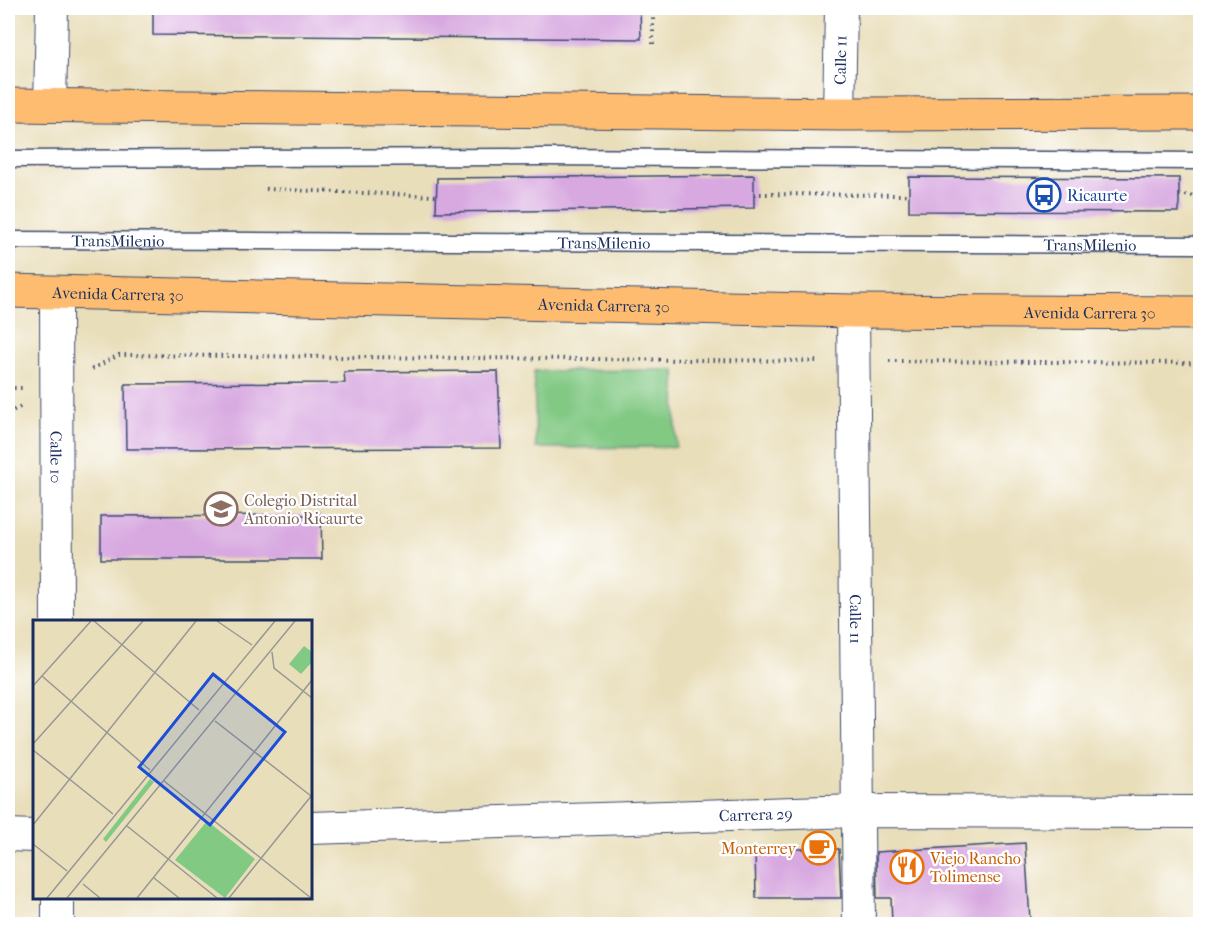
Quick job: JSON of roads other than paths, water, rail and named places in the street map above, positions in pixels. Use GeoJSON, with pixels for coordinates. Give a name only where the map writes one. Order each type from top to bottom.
{"type":"FeatureCollection","features":[{"type":"Feature","properties":{"kind":"highway"},"geometry":{"type":"LineString","coordinates":[[8,105],[839,114],[1200,112]]}},
{"type":"Feature","properties":{"kind":"highway","name":"Avenida Carrera 30"},"geometry":{"type":"LineString","coordinates":[[8,291],[853,312],[1200,313]]}},
{"type":"Feature","properties":{"kind":"street"},"geometry":{"type":"LineString","coordinates":[[50,106],[51,8]]}},
{"type":"Feature","properties":{"kind":"street","name":"Calle 11"},"geometry":{"type":"LineString","coordinates":[[839,114],[841,8]]}},
{"type":"Feature","properties":{"kind":"street","name":"Calle 10"},"geometry":{"type":"LineString","coordinates":[[56,292],[57,620]]}},
{"type":"Feature","properties":{"kind":"street","name":"Calle 11"},"geometry":{"type":"LineString","coordinates":[[853,312],[860,924]]}},
{"type":"Feature","properties":{"kind":"street","name":"Carrera 29"},"geometry":{"type":"LineString","coordinates":[[312,828],[857,811],[1200,812]]}},
{"type":"Feature","properties":{"kind":"street"},"geometry":{"type":"LineString","coordinates":[[8,835],[33,836]]}},
{"type":"Feature","properties":{"kind":"street"},"geometry":{"type":"LineString","coordinates":[[58,899],[58,924]]}},
{"type":"Feature","properties":{"kind":"lane"},"geometry":{"type":"LineString","coordinates":[[8,159],[555,158],[1200,161]]}},
{"type":"Feature","properties":{"kind":"lane","name":"TransMilenio"},"geometry":{"type":"LineString","coordinates":[[8,240],[1200,245]]}},
{"type":"Feature","properties":{"kind":"place","name":"Ricaurte"},"geometry":{"type":"Point","coordinates":[1044,195]}},
{"type":"Feature","properties":{"kind":"place","name":"Colegio Distrital Antonio Ricaurte"},"geometry":{"type":"Point","coordinates":[221,509]}},
{"type":"Feature","properties":{"kind":"place","name":"Monterrey"},"geometry":{"type":"Point","coordinates":[819,848]}},
{"type":"Feature","properties":{"kind":"place","name":"Viejo Rancho Tolimense"},"geometry":{"type":"Point","coordinates":[907,867]}}]}
